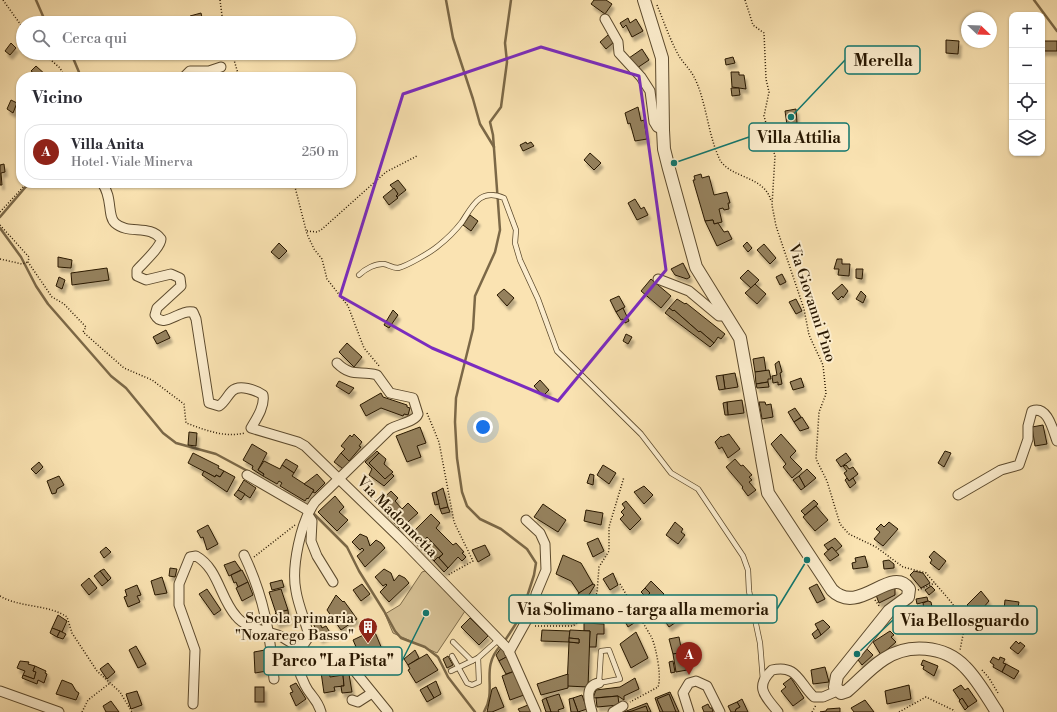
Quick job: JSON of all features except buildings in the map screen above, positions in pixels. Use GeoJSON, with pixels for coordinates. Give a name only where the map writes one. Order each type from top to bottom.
{"type":"FeatureCollection","features":[{"type":"Feature","properties":{"kind":"street"},"geometry":{"type":"LineString","coordinates":[[644,0],[662,58],[664,149],[669,169],[696,267],[702,280],[740,338],[744,354],[765,483],[772,501],[837,595],[847,599],[870,592],[895,581],[906,584],[910,592],[906,599],[892,607],[885,615],[837,676],[835,687],[838,691]]}},
{"type":"Feature","properties":{"kind":"street"},"geometry":{"type":"LineString","coordinates":[[605,20],[618,42],[619,53],[641,77],[650,91],[654,122],[657,127],[663,130]]}},
{"type":"Feature","properties":{"kind":"street"},"geometry":{"type":"LineString","coordinates":[[189,72],[221,68]]}},
{"type":"Feature","properties":{"kind":"street"},"geometry":{"type":"LineString","coordinates":[[104,188],[110,201],[111,218],[113,222],[124,229],[154,233],[161,239],[161,242],[156,249],[137,270],[137,276],[146,280],[171,274],[180,278],[182,281],[178,290],[157,308],[155,315],[159,320],[165,321],[187,311],[193,312],[196,319],[209,403],[219,406],[233,390],[238,388],[253,390],[263,394],[264,400],[262,407],[251,428]]}},
{"type":"Feature","properties":{"kind":"street"},"geometry":{"type":"LineString","coordinates":[[658,279],[689,291],[719,316],[727,316]]}},
{"type":"Feature","properties":{"kind":"street"},"geometry":{"type":"LineString","coordinates":[[193,704],[195,650],[179,605],[179,584],[190,557],[196,556],[203,560],[211,570],[236,617],[249,626],[268,632],[299,646],[304,644],[308,638],[308,632],[295,590],[294,568],[308,513],[315,502],[390,428],[400,423],[416,419],[418,414],[413,398],[390,393],[377,375],[351,373],[344,370],[337,363]]}},
{"type":"Feature","properties":{"kind":"street"},"geometry":{"type":"LineString","coordinates":[[958,495],[1001,470],[1019,465],[1028,439],[1028,426],[1032,411],[1041,411],[1045,414],[1057,441]]}},
{"type":"Feature","properties":{"kind":"street","name":"Via Madonnetta"},"geometry":{"type":"LineString","coordinates":[[251,428],[298,442],[312,452],[401,539],[508,650]]}},
{"type":"Feature","properties":{"kind":"street"},"geometry":{"type":"LineString","coordinates":[[247,475],[308,513],[312,521],[311,541],[317,556],[333,582]]}},
{"type":"Feature","properties":{"kind":"street"},"geometry":{"type":"LineString","coordinates":[[526,520],[540,533],[545,544],[546,570],[536,594],[534,607],[523,628],[508,650],[536,712]]}},
{"type":"Feature","properties":{"kind":"street"},"geometry":{"type":"LineString","coordinates":[[246,558],[256,582],[269,625],[268,632],[274,679]]}},
{"type":"Feature","properties":{"kind":"street"},"geometry":{"type":"LineString","coordinates":[[295,644],[295,653],[305,686],[318,701],[321,712]]}},
{"type":"Feature","properties":{"kind":"street"},"geometry":{"type":"LineString","coordinates":[[778,712],[765,695],[763,681],[772,670],[788,668],[814,697],[823,697],[838,691],[847,691],[892,654],[904,650],[921,648],[937,650],[964,665],[973,675],[997,712]]}},
{"type":"Feature","properties":{"kind":"street"},"geometry":{"type":"LineString","coordinates":[[349,664],[388,712]]}},
{"type":"Feature","properties":{"kind":"street"},"geometry":{"type":"LineString","coordinates":[[689,712],[683,693],[686,686],[696,681],[707,686],[720,712]]}},
{"type":"Feature","properties":{"kind":"street"},"geometry":{"type":"LineString","coordinates":[[592,712],[588,698],[590,688],[599,683]]}},
{"type":"Feature","properties":{"kind":"street"},"geometry":{"type":"LineString","coordinates":[[0,691],[59,712]]}},
{"type":"Feature","properties":{"kind":"street"},"geometry":{"type":"LineString","coordinates":[[352,700],[358,702],[372,693]]}},
{"type":"Feature","properties":{"kind":"street"},"geometry":{"type":"LineString","coordinates":[[613,712],[623,706]]}},
{"type":"Feature","properties":{"kind":"lane"},"geometry":{"type":"LineString","coordinates":[[359,275],[365,269],[383,264],[392,268],[400,267],[433,250],[454,232],[479,199],[497,195],[504,198],[516,230],[515,243],[520,260],[538,299],[558,351],[641,434],[671,473],[698,489],[743,556],[748,570],[749,591],[760,643],[763,681]]}},
{"type":"Feature","properties":{"kind":"lane"},"geometry":{"type":"LineString","coordinates":[[451,671],[478,658],[498,640]]}},
{"type":"Feature","properties":{"kind":"lane"},"geometry":{"type":"LineString","coordinates":[[454,642],[472,661]]}},
{"type":"Feature","properties":{"kind":"lane"},"geometry":{"type":"LineString","coordinates":[[609,650],[620,679],[599,683],[601,651],[609,650]]}},
{"type":"Feature","properties":{"kind":"lane"},"geometry":{"type":"LineString","coordinates":[[452,656],[467,683],[472,685],[478,682],[478,658]]}},
{"type":"Feature","properties":{"kind":"path"},"geometry":{"type":"LineString","coordinates":[[3,0],[16,18]]}},
{"type":"Feature","properties":{"kind":"path"},"geometry":{"type":"LineString","coordinates":[[220,0],[222,16]]}},
{"type":"Feature","properties":{"kind":"path"},"geometry":{"type":"LineString","coordinates":[[655,0],[672,42],[697,83],[704,103],[708,125],[721,161],[762,187],[769,195],[772,205]]}},
{"type":"Feature","properties":{"kind":"path","name":"Via Giovanni Pino"},"geometry":{"type":"LineString","coordinates":[[745,0],[753,25],[764,33],[766,80],[769,92],[764,116],[775,156],[772,205],[776,226],[802,303],[809,335],[823,365],[826,394],[819,412],[816,459],[827,481],[840,524],[849,534],[876,547],[903,567],[926,573],[964,621],[965,625],[960,649],[961,655]]}},
{"type":"Feature","properties":{"kind":"path"},"geometry":{"type":"LineString","coordinates":[[51,60],[62,72]]}},
{"type":"Feature","properties":{"kind":"path"},"geometry":{"type":"LineString","coordinates":[[234,60],[238,72]]}},
{"type":"Feature","properties":{"kind":"path"},"geometry":{"type":"LineString","coordinates":[[307,231],[317,232],[321,230],[386,172],[417,156]]}},
{"type":"Feature","properties":{"kind":"path"},"geometry":{"type":"LineString","coordinates":[[0,212],[22,188]]}},
{"type":"Feature","properties":{"kind":"path"},"geometry":{"type":"LineString","coordinates":[[0,225],[29,257],[28,262],[52,297],[64,304],[86,327],[83,332],[124,368],[152,380],[184,404],[186,423],[209,432],[224,435],[241,434],[251,428]]}},
{"type":"Feature","properties":{"kind":"path"},"geometry":{"type":"LineString","coordinates":[[0,259],[22,264],[28,262]]}},
{"type":"Feature","properties":{"kind":"path"},"geometry":{"type":"LineString","coordinates":[[523,628],[539,625],[573,626],[581,620],[597,593],[599,567],[609,552],[609,528],[624,476]]}},
{"type":"Feature","properties":{"kind":"path"},"geometry":{"type":"LineString","coordinates":[[246,558],[299,521]]}},
{"type":"Feature","properties":{"kind":"path"},"geometry":{"type":"LineString","coordinates":[[910,592],[917,591],[935,583]]}},
{"type":"Feature","properties":{"kind":"path"},"geometry":{"type":"LineString","coordinates":[[620,584],[652,638],[655,646],[659,679],[658,687],[623,706]]}},
{"type":"Feature","properties":{"kind":"path"},"geometry":{"type":"LineString","coordinates":[[870,592],[885,615]]}},
{"type":"Feature","properties":{"kind":"path"},"geometry":{"type":"LineString","coordinates":[[0,596],[24,606],[55,612],[67,617],[72,633],[84,654],[97,671],[120,692],[132,712]]}},
{"type":"Feature","properties":{"kind":"path"},"geometry":{"type":"LineString","coordinates":[[979,667],[989,678],[998,693]]}},
{"type":"Feature","properties":{"kind":"path"},"geometry":{"type":"LineString","coordinates":[[82,712],[88,700],[110,683]]}},
{"type":"Feature","properties":{"kind":"path"},"geometry":{"type":"LineString","coordinates":[[899,712],[926,697],[954,712]]}},
{"type":"Feature","properties":{"kind":"highlighted area"},"geometry":{"type":"Polygon","coordinates":[[[541,47],[639,76],[666,270],[558,401],[432,348],[340,296],[403,94],[541,47]]]}},
{"type":"Feature","properties":{"kind":"shaded area"},"geometry":{"type":"Polygon","coordinates":[[[425,571],[465,611],[437,653],[393,633],[385,614],[400,605],[422,572],[425,571]]]}},
{"type":"Feature","properties":{"kind":"waterway"},"geometry":{"type":"LineString","coordinates":[[36,0],[43,16]]}},
{"type":"Feature","properties":{"kind":"waterway"},"geometry":{"type":"LineString","coordinates":[[446,0],[453,38],[480,124],[494,147]]}},
{"type":"Feature","properties":{"kind":"waterway"},"geometry":{"type":"LineString","coordinates":[[504,642],[517,622],[526,600],[534,575],[536,563],[527,549],[501,529],[480,519],[467,506],[462,492],[457,458],[455,422],[456,398],[473,329],[475,296],[495,252],[500,230],[493,135],[490,122],[501,107],[507,62],[505,43],[511,0]]}},
{"type":"Feature","properties":{"kind":"waterway"},"geometry":{"type":"LineString","coordinates":[[1034,0],[1057,31]]}},
{"type":"Feature","properties":{"kind":"waterway"},"geometry":{"type":"LineString","coordinates":[[74,60],[79,72]]}},
{"type":"Feature","properties":{"kind":"waterway"},"geometry":{"type":"LineString","coordinates":[[0,217],[25,188]]}},
{"type":"Feature","properties":{"kind":"waterway"},"geometry":{"type":"LineString","coordinates":[[0,228],[21,257],[36,286],[48,304],[111,376],[126,388],[163,433],[176,443],[216,454],[255,475]]}},
{"type":"Feature","properties":{"kind":"waterway"},"geometry":{"type":"LineString","coordinates":[[311,511],[347,547],[359,571],[395,631],[401,638],[425,647],[438,657],[448,677],[475,712]]}},
{"type":"Feature","properties":{"kind":"waterway"},"geometry":{"type":"LineString","coordinates":[[484,712],[488,703],[491,662],[501,645]]}},
{"type":"Feature","properties":{"kind":"place","name":"Merella"},"geometry":{"type":"Point","coordinates":[791,117]}},
{"type":"Feature","properties":{"kind":"place","name":"Villa Attilia"},"geometry":{"type":"Point","coordinates":[674,163]}},
{"type":"Feature","properties":{"kind":"place","name":"Via Solimano - targa alla memoria"},"geometry":{"type":"Point","coordinates":[807,560]}},
{"type":"Feature","properties":{"kind":"place","name":"Parco \"La Pista\""},"geometry":{"type":"Point","coordinates":[426,613]}},
{"type":"Feature","properties":{"kind":"place","name":"Scuola primaria \"Nozarego Basso\""},"geometry":{"type":"Point","coordinates":[368,644]}},
{"type":"Feature","properties":{"kind":"place","name":"Via Bellosguardo"},"geometry":{"type":"Point","coordinates":[857,654]}},
{"type":"Feature","properties":{"kind":"place","name":"Villa Anita"},"geometry":{"type":"Point","coordinates":[689,675]}}]}
